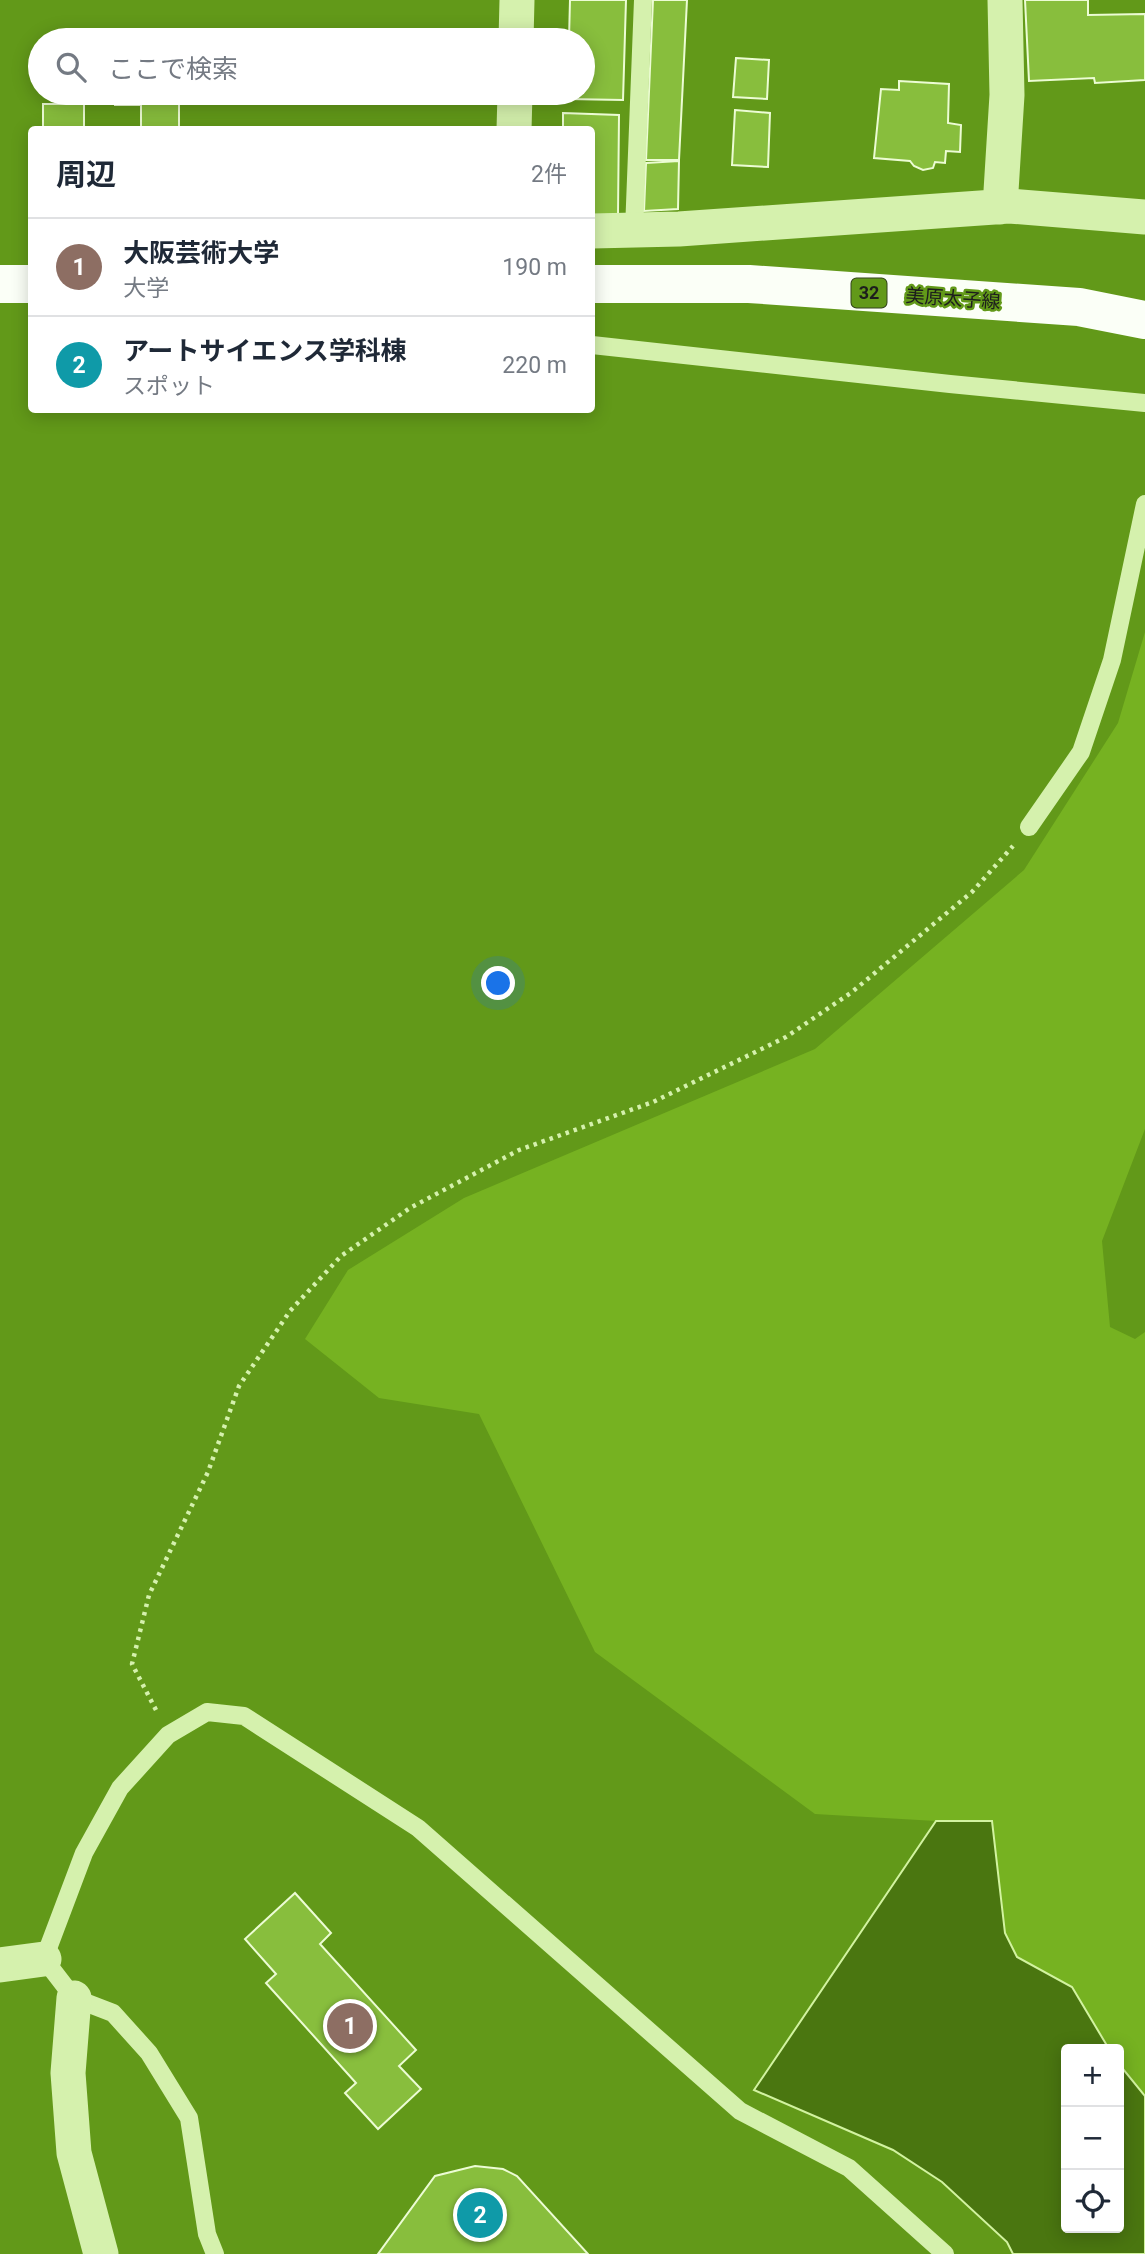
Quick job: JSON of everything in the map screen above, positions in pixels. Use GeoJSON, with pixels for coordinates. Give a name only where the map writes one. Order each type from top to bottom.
{"type":"FeatureCollection","features":[{"type":"Feature","properties":{"kind":"main road"},"geometry":{"type":"LineString","coordinates":[[0,284],[28,284]]}},
{"type":"Feature","properties":{"kind":"main road","name":"美原太子線"},"geometry":{"type":"LineString","coordinates":[[595,284],[763,285],[1079,307],[1145,320]]}},
{"type":"Feature","properties":{"kind":"street"},"geometry":{"type":"LineString","coordinates":[[516,28],[517,0]]}},
{"type":"Feature","properties":{"kind":"street"},"geometry":{"type":"LineString","coordinates":[[1000,207],[1007,95],[1006,0]]}},
{"type":"Feature","properties":{"kind":"street"},"geometry":{"type":"LineString","coordinates":[[514,126],[515,105]]}},
{"type":"Feature","properties":{"kind":"street"},"geometry":{"type":"LineString","coordinates":[[595,231],[679,229],[1000,207],[1145,217]]}},
{"type":"Feature","properties":{"kind":"street"},"geometry":{"type":"LineString","coordinates":[[0,1965],[44,1959]]}},
{"type":"Feature","properties":{"kind":"street"},"geometry":{"type":"LineString","coordinates":[[75,1998],[68,2073],[75,2153],[101,2254]]}},
{"type":"Feature","properties":{"kind":"lane"},"geometry":{"type":"LineString","coordinates":[[634,230],[643,0]]}},
{"type":"Feature","properties":{"kind":"lane"},"geometry":{"type":"LineString","coordinates":[[595,345],[1145,403]]}},
{"type":"Feature","properties":{"kind":"lane"},"geometry":{"type":"LineString","coordinates":[[1029,827],[1081,752],[1112,660],[1145,504]]}},
{"type":"Feature","properties":{"kind":"lane"},"geometry":{"type":"LineString","coordinates":[[215,2254],[207,2234],[189,2118],[149,2053],[113,2013],[75,1998],[44,1959],[84,1853],[120,1788],[168,1735],[207,1712],[244,1716],[418,1828],[740,2110],[849,2168],[945,2254]]}},
{"type":"Feature","properties":{"kind":"path"},"geometry":{"type":"LineString","coordinates":[[168,1735],[132,1664],[149,1595],[208,1472],[239,1386],[290,1311],[341,1256],[410,1208],[519,1150],[653,1102],[786,1037],[852,992],[972,892],[1029,827]]}},
{"type":"Feature","properties":{"kind":"shaded area"},"geometry":{"type":"Polygon","coordinates":[[[1145,632],[1145,1129],[1102,1241],[1110,1327],[1135,1339],[1145,1332],[1145,2096],[1124,2070],[1124,2044],[1106,2044],[1072,1987],[1017,1957],[1005,1933],[992,1821],[936,1821],[815,1814],[595,1652],[479,1414],[379,1398],[305,1339],[348,1270],[464,1198],[815,1049],[1024,870],[1118,723],[1145,632]]]}},
{"type":"Feature","properties":{"kind":"shaded area"},"geometry":{"type":"Polygon","coordinates":[[[936,1821],[992,1821],[1005,1933],[1017,1957],[1072,1987],[1106,2044],[1061,2044],[1061,2233],[1124,2233],[1124,2070],[1145,2096],[1145,2254],[1013,2254],[1007,2242],[942,2182],[893,2150],[754,2090],[936,1821]]]}},
{"type":"Feature","properties":{"kind":"building"},"geometry":{"type":"Polygon","coordinates":[[[570,0],[626,0],[623,100],[595,100],[595,28],[569,28],[570,0]]]}},
{"type":"Feature","properties":{"kind":"building"},"geometry":{"type":"Polygon","coordinates":[[[653,0],[687,0],[679,160],[646,160],[653,0]]]}},
{"type":"Feature","properties":{"kind":"building"},"geometry":{"type":"Polygon","coordinates":[[[1025,0],[1088,0],[1088,15],[1145,14],[1145,80],[1095,83],[1094,78],[1029,81],[1025,0]]]}},
{"type":"Feature","properties":{"kind":"building"},"geometry":{"type":"Polygon","coordinates":[[[736,58],[769,60],[767,99],[733,97],[736,58]]]}},
{"type":"Feature","properties":{"kind":"building"},"geometry":{"type":"Polygon","coordinates":[[[899,81],[949,84],[948,123],[961,125],[960,152],[946,151],[945,163],[935,162],[933,168],[923,170],[910,161],[874,158],[881,89],[899,90],[899,81]]]}},
{"type":"Feature","properties":{"kind":"building"},"geometry":{"type":"Polygon","coordinates":[[[43,105],[84,105],[84,126],[43,126],[43,105]]]}},
{"type":"Feature","properties":{"kind":"building"},"geometry":{"type":"Polygon","coordinates":[[[141,105],[179,105],[179,126],[141,126],[141,105]]]}},
{"type":"Feature","properties":{"kind":"building"},"geometry":{"type":"Polygon","coordinates":[[[735,110],[770,113],[768,167],[732,165],[735,110]]]}},
{"type":"Feature","properties":{"kind":"building"},"geometry":{"type":"Polygon","coordinates":[[[563,113],[619,115],[618,216],[595,215],[595,126],[563,126],[563,113]]]}},
{"type":"Feature","properties":{"kind":"building"},"geometry":{"type":"Polygon","coordinates":[[[679,161],[678,209],[644,211],[646,163],[679,161]]]}},
{"type":"Feature","properties":{"kind":"building"},"geometry":{"type":"Polygon","coordinates":[[[295,1893],[331,1933],[320,1944],[416,2050],[399,2066],[421,2089],[378,2129],[345,2093],[356,2083],[266,1983],[276,1974],[245,1939],[295,1893]]]}},
{"type":"Feature","properties":{"kind":"building"},"geometry":{"type":"Polygon","coordinates":[[[475,2166],[503,2169],[517,2176],[588,2254],[378,2254],[435,2176],[475,2166]]]}},
{"type":"Feature","properties":{"kind":"place","name":"大阪芸術大学"},"geometry":{"type":"Point","coordinates":[350,2026]}},
{"type":"Feature","properties":{"kind":"place","name":"アートサイエンス学科棟"},"geometry":{"type":"Point","coordinates":[480,2215]}}]}
